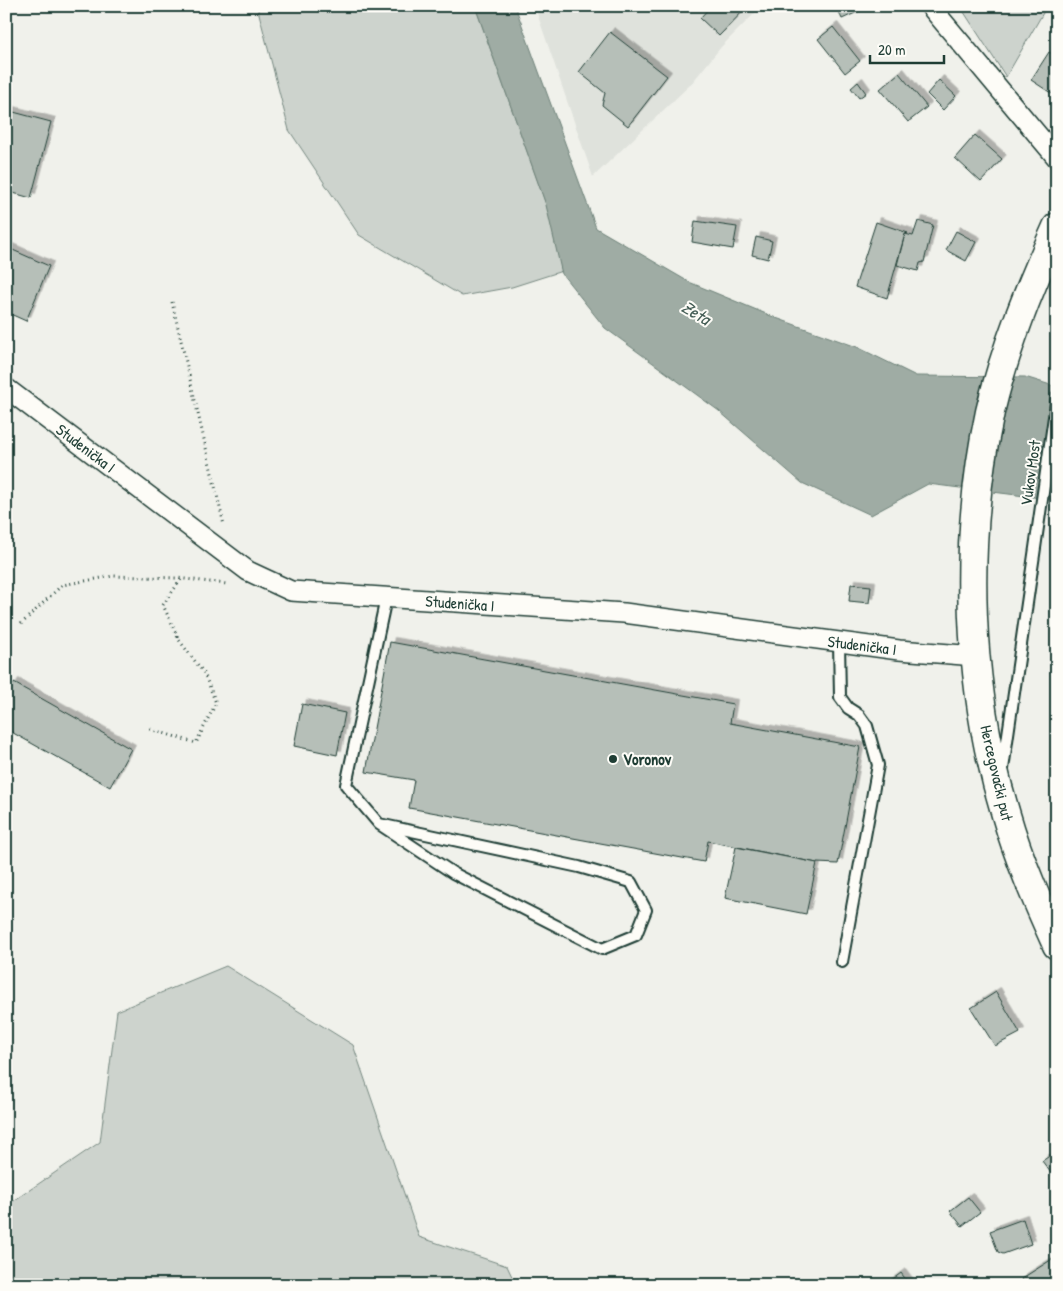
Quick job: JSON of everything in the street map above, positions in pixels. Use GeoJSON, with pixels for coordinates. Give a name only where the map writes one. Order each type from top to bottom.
{"type":"FeatureCollection","features":[{"type":"Feature","properties":{"kind":"main road","name":"Hercegovački put"},"geometry":{"type":"LineString","coordinates":[[1057,227],[1035,276],[1016,326],[991,410],[981,457],[974,527],[973,592],[976,656],[981,705],[1000,794],[1024,869],[1057,946]]}},
{"type":"Feature","properties":{"kind":"street"},"geometry":{"type":"LineString","coordinates":[[930,6],[1057,158]]}},
{"type":"Feature","properties":{"kind":"street","name":"Studenička I"},"geometry":{"type":"LineString","coordinates":[[6,388],[248,571],[291,591],[624,614],[899,650],[976,656]]}},
{"type":"Feature","properties":{"kind":"lane","name":"Vukov Most"},"geometry":{"type":"LineString","coordinates":[[1000,794],[1057,396]]}},
{"type":"Feature","properties":{"kind":"lane"},"geometry":{"type":"LineString","coordinates":[[379,824],[579,867],[631,882],[646,910],[636,935],[602,950],[453,873],[379,824],[346,785],[386,598]]}},
{"type":"Feature","properties":{"kind":"lane"},"geometry":{"type":"LineString","coordinates":[[839,642],[840,697],[848,708],[859,715],[867,726],[878,765],[842,962]]}},
{"type":"Feature","properties":{"kind":"path"},"geometry":{"type":"LineString","coordinates":[[172,302],[232,559]]}},
{"type":"Feature","properties":{"kind":"path"},"geometry":{"type":"LineString","coordinates":[[21,624],[62,585],[113,576],[182,578],[231,584]]}},
{"type":"Feature","properties":{"kind":"path"},"geometry":{"type":"LineString","coordinates":[[150,729],[196,742],[216,703],[204,673],[178,640],[163,605],[182,578]]}},
{"type":"Feature","properties":{"kind":"shaded area"},"geometry":{"type":"Polygon","coordinates":[[[257,6],[475,6],[547,207],[562,271],[512,287],[462,296],[359,235],[289,130],[257,6]]]}},
{"type":"Feature","properties":{"kind":"shaded area"},"geometry":{"type":"Polygon","coordinates":[[[550,6],[762,6],[721,47],[691,84],[593,177],[537,13],[550,6]]]}},
{"type":"Feature","properties":{"kind":"shaded area"},"geometry":{"type":"Polygon","coordinates":[[[960,6],[1047,6],[1006,77],[960,6]]]}},
{"type":"Feature","properties":{"kind":"shaded area"},"geometry":{"type":"Polygon","coordinates":[[[226,966],[353,1045],[419,1237],[507,1266],[516,1285],[6,1285],[6,1206],[100,1142],[117,1011],[226,966]]]}},
{"type":"Feature","properties":{"kind":"water","name":"Zeta"},"geometry":{"type":"Polygon","coordinates":[[[475,6],[515,6],[596,228],[689,282],[776,318],[857,347],[916,376],[1025,377],[1057,387],[1057,500],[928,484],[871,515],[802,483],[719,411],[605,328],[562,274],[546,205],[475,6]]]}},
{"type":"Feature","properties":{"kind":"building"},"geometry":{"type":"Polygon","coordinates":[[[711,6],[748,6],[719,36],[700,18],[711,6]]]}},
{"type":"Feature","properties":{"kind":"building"},"geometry":{"type":"Polygon","coordinates":[[[836,6],[860,6],[862,10],[842,19],[836,6]]]}},
{"type":"Feature","properties":{"kind":"building"},"geometry":{"type":"Polygon","coordinates":[[[833,27],[860,61],[845,73],[818,39],[833,27]]]}},
{"type":"Feature","properties":{"kind":"building"},"geometry":{"type":"Polygon","coordinates":[[[610,32],[667,76],[628,126],[602,105],[605,93],[579,72],[610,32]]]}},
{"type":"Feature","properties":{"kind":"building"},"geometry":{"type":"Polygon","coordinates":[[[1049,52],[1057,57],[1057,97],[1031,80],[1049,52]]]}},
{"type":"Feature","properties":{"kind":"building"},"geometry":{"type":"Polygon","coordinates":[[[899,73],[927,107],[908,122],[880,89],[899,73]]]}},
{"type":"Feature","properties":{"kind":"building"},"geometry":{"type":"Polygon","coordinates":[[[939,80],[956,96],[943,110],[927,94],[939,80]]]}},
{"type":"Feature","properties":{"kind":"building"},"geometry":{"type":"Polygon","coordinates":[[[858,82],[866,93],[859,98],[851,88],[858,82]]]}},
{"type":"Feature","properties":{"kind":"building"},"geometry":{"type":"Polygon","coordinates":[[[6,110],[51,122],[31,198],[6,191],[6,110]]]}},
{"type":"Feature","properties":{"kind":"building"},"geometry":{"type":"Polygon","coordinates":[[[975,135],[1002,159],[981,182],[955,158],[975,135]]]}},
{"type":"Feature","properties":{"kind":"building"},"geometry":{"type":"Polygon","coordinates":[[[695,221],[737,227],[733,249],[692,242],[695,221]]]}},
{"type":"Feature","properties":{"kind":"building"},"geometry":{"type":"Polygon","coordinates":[[[918,221],[933,225],[924,262],[920,263],[918,271],[897,265],[905,234],[913,236],[918,221]]]}},
{"type":"Feature","properties":{"kind":"building"},"geometry":{"type":"Polygon","coordinates":[[[876,222],[908,233],[905,234],[887,298],[855,287],[876,222]]]}},
{"type":"Feature","properties":{"kind":"building"},"geometry":{"type":"Polygon","coordinates":[[[956,231],[976,242],[966,261],[946,250],[956,231]]]}},
{"type":"Feature","properties":{"kind":"building"},"geometry":{"type":"Polygon","coordinates":[[[756,237],[772,241],[768,259],[752,255],[756,237]]]}},
{"type":"Feature","properties":{"kind":"building"},"geometry":{"type":"Polygon","coordinates":[[[6,247],[49,266],[26,321],[6,312],[6,247]]]}},
{"type":"Feature","properties":{"kind":"building"},"geometry":{"type":"Polygon","coordinates":[[[851,584],[871,586],[869,603],[849,601],[851,584]]]}},
{"type":"Feature","properties":{"kind":"building","name":"Voronov"},"geometry":{"type":"Polygon","coordinates":[[[390,642],[733,704],[730,723],[860,747],[838,864],[817,863],[708,841],[704,862],[409,808],[414,780],[366,772],[390,642]]]}},
{"type":"Feature","properties":{"kind":"building"},"geometry":{"type":"Polygon","coordinates":[[[14,683],[131,749],[110,787],[6,729],[6,698],[14,683]]]}},
{"type":"Feature","properties":{"kind":"building"},"geometry":{"type":"Polygon","coordinates":[[[302,704],[345,713],[337,755],[294,746],[302,704]]]}},
{"type":"Feature","properties":{"kind":"building"},"geometry":{"type":"Polygon","coordinates":[[[736,847],[817,863],[806,914],[725,898],[736,847]]]}},
{"type":"Feature","properties":{"kind":"building"},"geometry":{"type":"Polygon","coordinates":[[[996,992],[1020,1033],[995,1046],[971,1008],[996,992]]]}},
{"type":"Feature","properties":{"kind":"building"},"geometry":{"type":"Polygon","coordinates":[[[1057,1151],[1057,1181],[1042,1161],[1057,1151]]]}},
{"type":"Feature","properties":{"kind":"building"},"geometry":{"type":"Polygon","coordinates":[[[968,1197],[980,1212],[962,1226],[950,1211],[968,1197]]]}},
{"type":"Feature","properties":{"kind":"building"},"geometry":{"type":"Polygon","coordinates":[[[1023,1219],[1031,1244],[1003,1254],[998,1252],[990,1231],[1023,1219]]]}},
{"type":"Feature","properties":{"kind":"building"},"geometry":{"type":"Polygon","coordinates":[[[1057,1256],[1057,1285],[1025,1285],[1021,1279],[1057,1256]]]}},
{"type":"Feature","properties":{"kind":"building"},"geometry":{"type":"Polygon","coordinates":[[[901,1273],[910,1285],[885,1285],[901,1273]]]}},
{"type":"Feature","properties":{"kind":"place","name":"Voronov"},"geometry":{"type":"Point","coordinates":[613,759]}}]}
